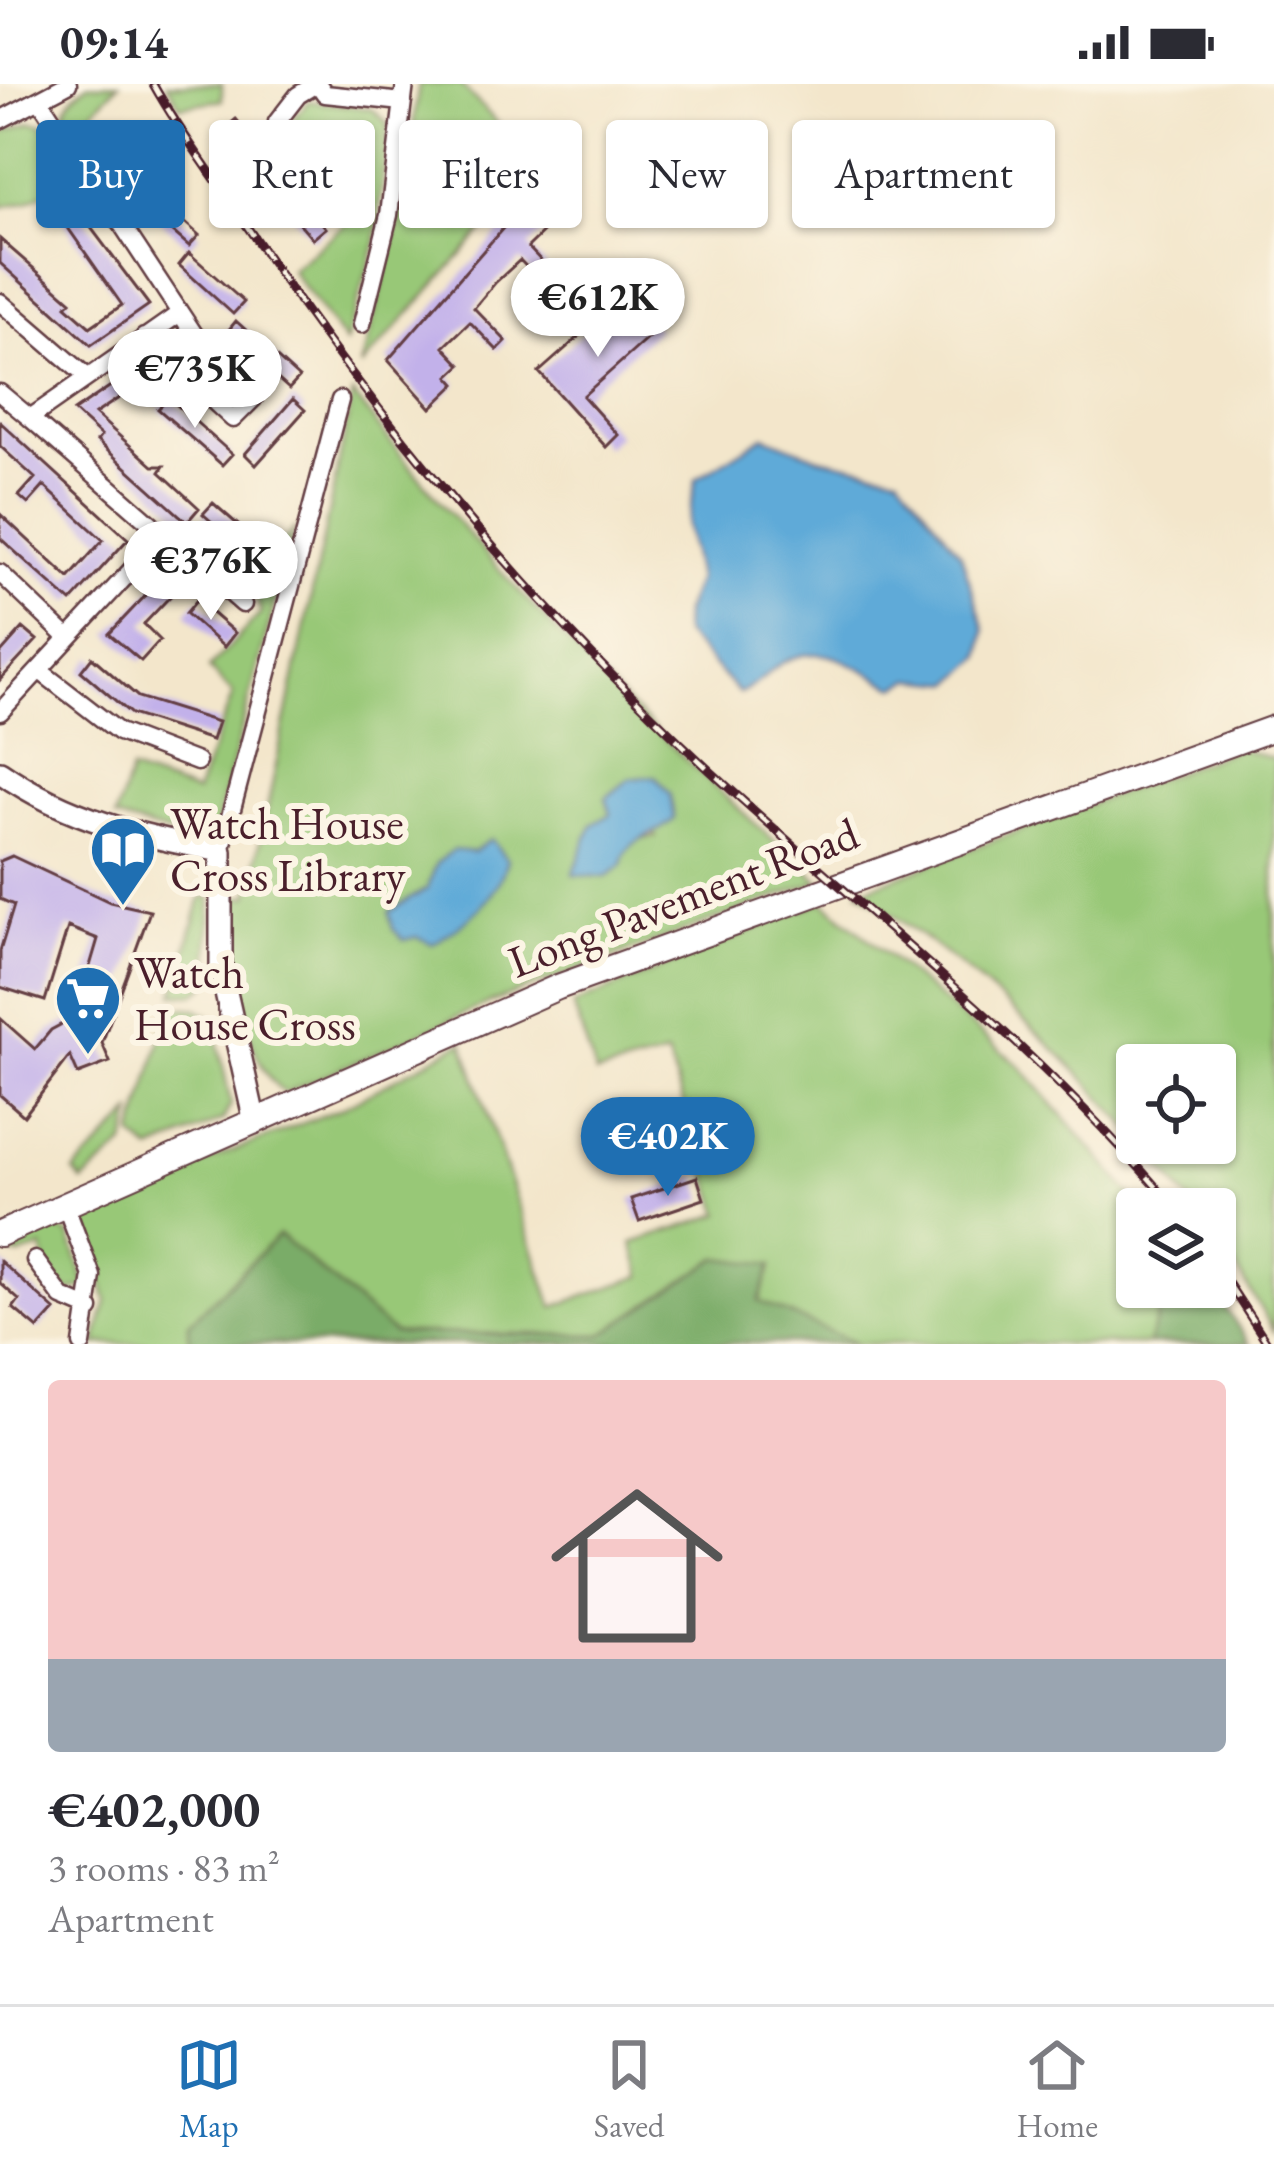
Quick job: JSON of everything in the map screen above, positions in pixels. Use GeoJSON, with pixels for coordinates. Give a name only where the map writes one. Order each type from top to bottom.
{"type":"FeatureCollection","features":[{"type":"Feature","properties":{"kind":"main road","name":"Long Pavement Road"},"geometry":{"type":"LineString","coordinates":[[0,1234],[558,987],[1274,728]]}},
{"type":"Feature","properties":{"kind":"street"},"geometry":{"type":"LineString","coordinates":[[0,120],[68,84]]}},
{"type":"Feature","properties":{"kind":"street"},"geometry":{"type":"LineString","coordinates":[[279,120],[298,95],[317,84],[325,94],[404,93],[389,215],[362,324]]}},
{"type":"Feature","properties":{"kind":"street"},"geometry":{"type":"LineString","coordinates":[[41,102],[180,313],[210,354],[254,398],[233,418],[144,338]]}},
{"type":"Feature","properties":{"kind":"street"},"geometry":{"type":"LineString","coordinates":[[0,302],[86,376]]}},
{"type":"Feature","properties":{"kind":"street"},"geometry":{"type":"LineString","coordinates":[[30,418],[180,313]]}},
{"type":"Feature","properties":{"kind":"street"},"geometry":{"type":"LineString","coordinates":[[0,393],[243,604]]}},
{"type":"Feature","properties":{"kind":"street"},"geometry":{"type":"LineString","coordinates":[[255,1122],[221,970],[221,851],[340,400]]}},
{"type":"Feature","properties":{"kind":"street"},"geometry":{"type":"LineString","coordinates":[[0,712],[163,536]]}},
{"type":"Feature","properties":{"kind":"street"},"geometry":{"type":"LineString","coordinates":[[0,574],[68,638]]}},
{"type":"Feature","properties":{"kind":"street"},"geometry":{"type":"LineString","coordinates":[[40,671],[108,725],[196,762]]}},
{"type":"Feature","properties":{"kind":"street"},"geometry":{"type":"LineString","coordinates":[[0,772],[57,807],[108,828],[221,851]]}},
{"type":"Feature","properties":{"kind":"street"},"geometry":{"type":"LineString","coordinates":[[66,1207],[92,1276],[82,1344]]}},
{"type":"Feature","properties":{"kind":"street"},"geometry":{"type":"LineString","coordinates":[[35,1260],[62,1297],[90,1309]]}},
{"type":"Feature","properties":{"kind":"green space"},"geometry":{"type":"Polygon","coordinates":[[[88,84],[119,84],[84,120],[67,120],[67,106],[88,84]]]}},
{"type":"Feature","properties":{"kind":"green space"},"geometry":{"type":"Polygon","coordinates":[[[167,84],[222,84],[222,100],[180,106],[167,84]]]}},
{"type":"Feature","properties":{"kind":"green space"},"geometry":{"type":"Polygon","coordinates":[[[419,84],[460,84],[495,120],[414,120],[419,84]]]}},
{"type":"Feature","properties":{"kind":"green space"},"geometry":{"type":"Polygon","coordinates":[[[309,101],[372,109],[388,124],[376,243],[345,343],[291,270],[341,228],[375,228],[375,120],[292,120],[309,101]]]}},
{"type":"Feature","properties":{"kind":"green space"},"geometry":{"type":"Polygon","coordinates":[[[36,123],[36,197],[0,207],[0,133],[36,123]]]}},
{"type":"Feature","properties":{"kind":"green space"},"geometry":{"type":"Polygon","coordinates":[[[399,222],[399,228],[485,228],[361,367],[399,222]]]}},
{"type":"Feature","properties":{"kind":"green space"},"geometry":{"type":"Polygon","coordinates":[[[171,356],[206,359],[245,396],[232,410],[171,356]]]}},
{"type":"Feature","properties":{"kind":"green space"},"geometry":{"type":"Polygon","coordinates":[[[353,394],[460,525],[574,650],[694,768],[820,881],[489,1003],[285,1093],[269,1077],[248,1031],[237,946],[237,897],[249,896],[353,394]],[[629,779],[606,798],[611,815],[592,825],[574,875],[606,877],[634,840],[656,837],[629,779]],[[474,852],[436,864],[428,888],[389,912],[393,929],[474,852]]]}},
{"type":"Feature","properties":{"kind":"green space"},"geometry":{"type":"Polygon","coordinates":[[[295,527],[214,833],[199,842],[115,818],[131,771],[196,793],[233,694],[209,668],[261,613],[251,578],[295,527]]]}},
{"type":"Feature","properties":{"kind":"green space"},"geometry":{"type":"Polygon","coordinates":[[[1239,748],[1274,759],[1274,1331],[1236,1268],[1236,1188],[1178,1188],[1158,1164],[1236,1164],[1236,1044],[1116,1044],[1116,1114],[1007,1005],[859,891],[1239,748]]]}},
{"type":"Feature","properties":{"kind":"green space"},"geometry":{"type":"Polygon","coordinates":[[[201,897],[211,897],[208,984],[195,994],[174,994],[201,897]]]}},
{"type":"Feature","properties":{"kind":"green space"},"geometry":{"type":"Polygon","coordinates":[[[823,901],[1020,1066],[1126,1188],[1116,1188],[1116,1308],[1160,1308],[1148,1344],[855,1344],[758,1301],[772,1266],[718,1258],[601,1335],[393,1333],[279,1235],[189,1323],[189,1344],[95,1344],[107,1301],[84,1222],[88,1208],[342,1108],[463,1042],[553,1307],[642,1276],[633,1243],[721,1214],[667,1055],[596,1074],[573,1005],[823,901]]]}},
{"type":"Feature","properties":{"kind":"green space"},"geometry":{"type":"Polygon","coordinates":[[[170,1007],[198,1009],[213,1018],[231,1104],[223,1120],[151,1151],[133,1136],[170,1007]]]}},
{"type":"Feature","properties":{"kind":"green space"},"geometry":{"type":"Polygon","coordinates":[[[133,1113],[125,1145],[83,1182],[74,1172],[133,1113]]]}},
{"type":"Feature","properties":{"kind":"green space"},"geometry":{"type":"Polygon","coordinates":[[[48,1224],[69,1234],[86,1286],[69,1292],[47,1269],[42,1248],[18,1256],[7,1253],[2,1243],[48,1224]]]}},
{"type":"Feature","properties":{"kind":"green space"},"geometry":{"type":"Polygon","coordinates":[[[279,1235],[393,1333],[601,1335],[718,1258],[772,1265],[759,1301],[855,1343],[189,1344],[189,1323],[279,1235]]]}},
{"type":"Feature","properties":{"kind":"green space"},"geometry":{"type":"Polygon","coordinates":[[[1160,1308],[1225,1308],[1250,1344],[1148,1344],[1160,1308]]]}},
{"type":"Feature","properties":{"kind":"water"},"geometry":{"type":"Polygon","coordinates":[[[764,436],[820,458],[899,475],[961,554],[985,630],[981,657],[953,683],[912,679],[896,687],[844,660],[816,654],[786,661],[739,693],[683,633],[684,612],[697,579],[687,526],[696,479],[764,436]]]}},
{"type":"Feature","properties":{"kind":"water"},"geometry":{"type":"Polygon","coordinates":[[[655,776],[670,794],[674,819],[629,848],[622,865],[606,877],[573,875],[592,825],[611,814],[606,798],[629,779],[655,776]]]}},
{"type":"Feature","properties":{"kind":"water"},"geometry":{"type":"Polygon","coordinates":[[[491,839],[507,860],[488,899],[433,944],[417,937],[404,940],[393,929],[389,912],[428,888],[436,864],[453,850],[474,852],[491,839]]]}},
{"type":"Feature","properties":{"kind":"building"},"geometry":{"type":"Polygon","coordinates":[[[185,223],[199,235],[189,246],[168,228],[185,228],[185,223]]]}},
{"type":"Feature","properties":{"kind":"building"},"geometry":{"type":"Polygon","coordinates":[[[68,228],[91,228],[149,305],[91,345],[0,263],[0,239],[71,301],[66,306],[90,327],[122,305],[68,228]]]}},
{"type":"Feature","properties":{"kind":"building"},"geometry":{"type":"Polygon","coordinates":[[[304,228],[326,228],[313,239],[304,228]]]}},
{"type":"Feature","properties":{"kind":"building"},"geometry":{"type":"Polygon","coordinates":[[[503,228],[548,228],[528,247],[550,270],[539,280],[520,260],[474,308],[506,341],[497,350],[470,322],[444,347],[461,365],[449,376],[456,384],[431,408],[388,360],[503,228]]]}},
{"type":"Feature","properties":{"kind":"building"},"geometry":{"type":"Polygon","coordinates":[[[189,253],[244,302],[233,314],[179,265],[189,253]]]}},
{"type":"Feature","properties":{"kind":"building"},"geometry":{"type":"Polygon","coordinates":[[[627,294],[658,329],[583,396],[618,435],[606,447],[539,372],[627,294]]]}},
{"type":"Feature","properties":{"kind":"building"},"geometry":{"type":"Polygon","coordinates":[[[236,321],[299,378],[289,389],[226,333],[236,321]]]}},
{"type":"Feature","properties":{"kind":"building"},"geometry":{"type":"Polygon","coordinates":[[[140,366],[155,378],[148,387],[143,382],[95,414],[153,466],[164,466],[160,472],[199,508],[187,522],[97,441],[101,436],[74,411],[140,366]]]}},
{"type":"Feature","properties":{"kind":"building"},"geometry":{"type":"Polygon","coordinates":[[[169,398],[232,454],[222,465],[158,409],[169,398]]]}},
{"type":"Feature","properties":{"kind":"building"},"geometry":{"type":"Polygon","coordinates":[[[293,399],[305,410],[256,465],[245,454],[293,399]]]}},
{"type":"Feature","properties":{"kind":"building"},"geometry":{"type":"Polygon","coordinates":[[[0,422],[128,539],[71,602],[0,538],[0,514],[69,578],[103,540],[44,486],[28,504],[19,496],[35,478],[0,446],[0,422]]]}},
{"type":"Feature","properties":{"kind":"building"},"geometry":{"type":"Polygon","coordinates":[[[213,503],[268,551],[258,563],[203,514],[213,503]]]}},
{"type":"Feature","properties":{"kind":"building"},"geometry":{"type":"Polygon","coordinates":[[[168,572],[181,585],[144,624],[160,640],[141,661],[109,634],[168,572]]]}},
{"type":"Feature","properties":{"kind":"building"},"geometry":{"type":"Polygon","coordinates":[[[197,600],[235,633],[224,647],[186,613],[197,600]]]}},
{"type":"Feature","properties":{"kind":"building"},"geometry":{"type":"Polygon","coordinates":[[[23,628],[37,640],[0,680],[0,654],[23,628]]]}},
{"type":"Feature","properties":{"kind":"building"},"geometry":{"type":"Polygon","coordinates":[[[92,657],[138,697],[218,722],[212,740],[131,714],[81,671],[92,657]]]}},
{"type":"Feature","properties":{"kind":"building"},"geometry":{"type":"Polygon","coordinates":[[[12,856],[110,902],[150,911],[102,1043],[110,1062],[78,1074],[70,1056],[24,1116],[0,1095],[0,1018],[35,1049],[51,1030],[75,1017],[98,939],[68,927],[45,1001],[0,987],[0,951],[14,905],[0,899],[0,861],[12,856]]]}},
{"type":"Feature","properties":{"kind":"building"},"geometry":{"type":"Polygon","coordinates":[[[697,1177],[704,1199],[639,1221],[631,1199],[697,1177]]]}},
{"type":"Feature","properties":{"kind":"building"},"geometry":{"type":"Polygon","coordinates":[[[0,1261],[55,1310],[38,1329],[13,1308],[19,1300],[0,1283],[0,1261]]]}},
{"type":"Feature","properties":{"kind":"railway"},"geometry":{"type":"LineString","coordinates":[[153,84],[342,361],[516,572],[706,767],[1007,1035],[1156,1188]]}},
{"type":"Feature","properties":{"kind":"railway"},"geometry":{"type":"LineString","coordinates":[[1236,1295],[1268,1344]]}},
{"type":"Feature","properties":{"kind":"place","name":"Watch House Cross Library"},"geometry":{"type":"Point","coordinates":[123,908]}},
{"type":"Feature","properties":{"kind":"place","name":"Watch House Cross"},"geometry":{"type":"Point","coordinates":[88,1057]}}]}
